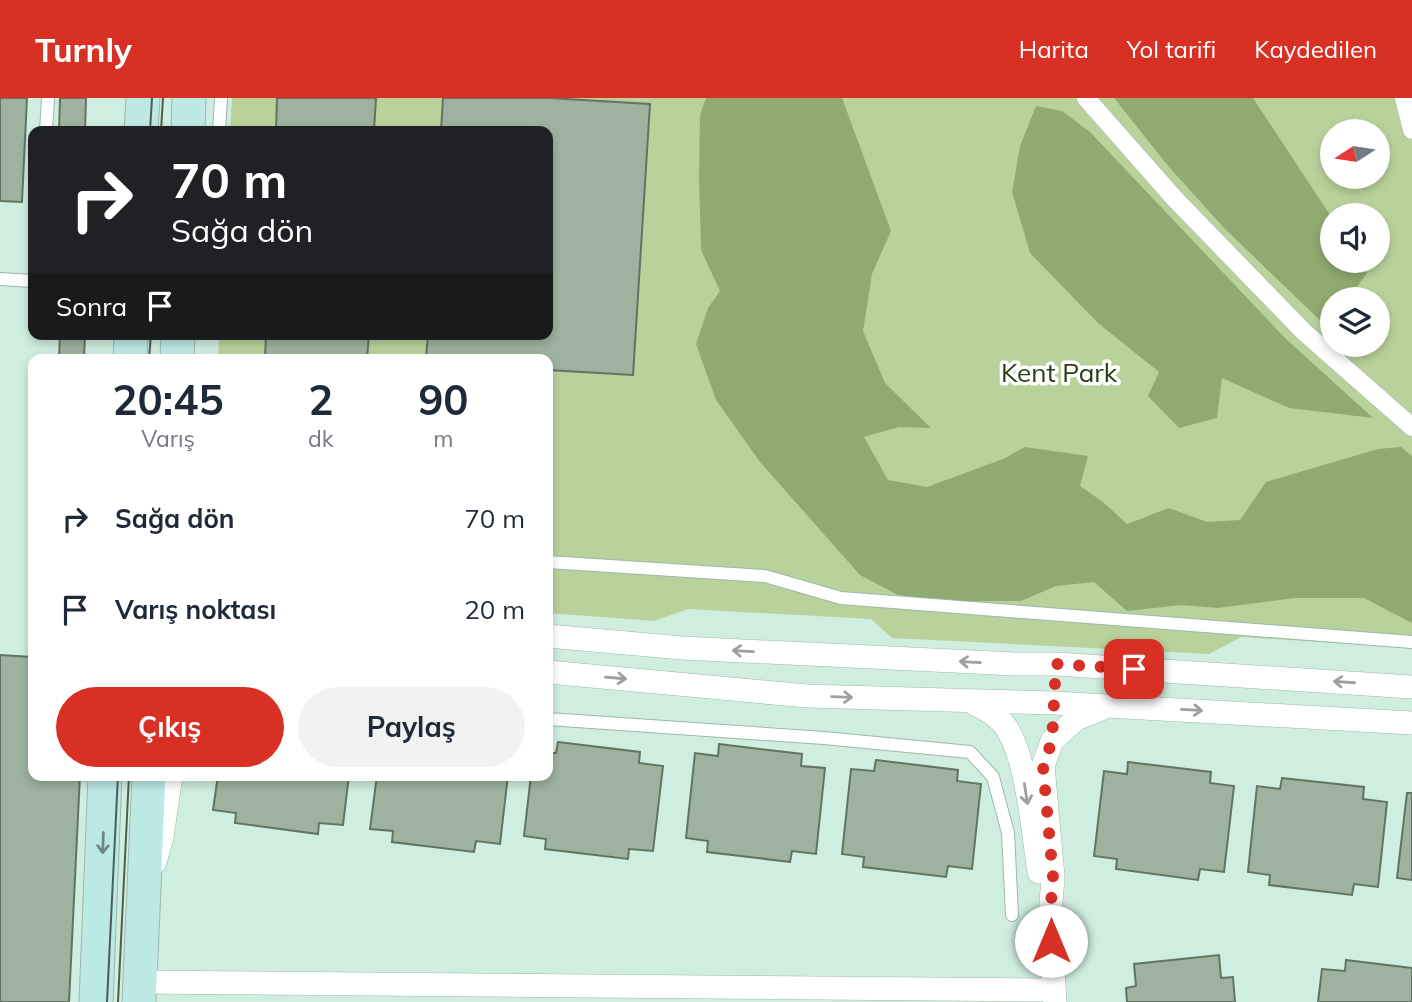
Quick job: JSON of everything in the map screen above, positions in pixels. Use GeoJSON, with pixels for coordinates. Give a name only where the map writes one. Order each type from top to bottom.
{"type":"FeatureCollection","features":[{"type":"Feature","properties":{"kind":"main road"},"geometry":{"type":"LineString","coordinates":[[141,126],[143,98]]}},
{"type":"Feature","properties":{"kind":"main road"},"geometry":{"type":"LineString","coordinates":[[188,126],[189,98]]}},
{"type":"Feature","properties":{"kind":"main road"},"geometry":{"type":"LineString","coordinates":[[96,1002],[106,781]]}},
{"type":"Feature","properties":{"kind":"main road"},"geometry":{"type":"LineString","coordinates":[[139,992],[149,781]]}},
{"type":"Feature","properties":{"kind":"street"},"geometry":{"type":"LineString","coordinates":[[1086,98],[1175,198],[1304,332],[1412,428]]}},
{"type":"Feature","properties":{"kind":"street"},"geometry":{"type":"LineString","coordinates":[[1404,98],[1412,130]]}},
{"type":"Feature","properties":{"kind":"street"},"geometry":{"type":"LineString","coordinates":[[553,636],[682,648],[1056,664],[1412,687]]}},
{"type":"Feature","properties":{"kind":"street"},"geometry":{"type":"LineString","coordinates":[[1015,664],[1015,746]]}},
{"type":"Feature","properties":{"kind":"street"},"geometry":{"type":"LineString","coordinates":[[139,992],[1054,996],[1050,916],[1053,877],[1043,766],[1052,741],[1056,664]]}},
{"type":"Feature","properties":{"kind":"street"},"geometry":{"type":"LineString","coordinates":[[553,672],[807,696],[1054,703],[1412,723]]}},
{"type":"Feature","properties":{"kind":"street"},"geometry":{"type":"LineString","coordinates":[[968,700],[997,718],[1004,725],[1015,746],[1022,767],[1040,879],[1050,916]]}},
{"type":"Feature","properties":{"kind":"street"},"geometry":{"type":"LineString","coordinates":[[1052,741],[1076,719],[1115,706]]}},
{"type":"Feature","properties":{"kind":"street"},"geometry":{"type":"LineString","coordinates":[[144,902],[162,837],[170,781]]}},
{"type":"Feature","properties":{"kind":"lane"},"geometry":{"type":"LineString","coordinates":[[46,126],[48,98]]}},
{"type":"Feature","properties":{"kind":"lane"},"geometry":{"type":"LineString","coordinates":[[219,126],[221,98]]}},
{"type":"Feature","properties":{"kind":"lane"},"geometry":{"type":"LineString","coordinates":[[0,279],[28,281]]}},
{"type":"Feature","properties":{"kind":"lane"},"geometry":{"type":"LineString","coordinates":[[553,562],[765,576],[841,597],[1412,642]]}},
{"type":"Feature","properties":{"kind":"lane"},"geometry":{"type":"LineString","coordinates":[[553,719],[824,738],[970,752],[993,777],[1008,833],[1012,915]]}},
{"type":"Feature","properties":{"kind":"green space","name":"Kent Park"},"geometry":{"type":"Polygon","coordinates":[[[232,98],[1412,98],[1412,648],[1241,637],[1209,654],[892,638],[871,619],[688,609],[654,621],[553,613],[553,354],[218,354],[219,340],[553,340],[553,126],[230,126],[232,98]]]}},
{"type":"Feature","properties":{"kind":"green space"},"geometry":{"type":"Polygon","coordinates":[[[706,98],[842,98],[891,231],[872,274],[863,331],[885,383],[931,428],[899,427],[864,437],[888,480],[927,487],[1003,459],[1025,447],[1088,456],[1080,486],[1127,524],[1169,508],[1207,522],[1240,520],[1266,482],[1378,449],[1401,447],[1412,456],[1412,623],[1364,598],[1295,598],[1218,608],[1181,605],[1127,611],[1094,582],[1056,586],[1021,601],[938,601],[898,595],[860,575],[760,462],[716,400],[696,344],[708,308],[720,291],[701,250],[700,115],[706,98]]]}},
{"type":"Feature","properties":{"kind":"green space"},"geometry":{"type":"Polygon","coordinates":[[[1114,98],[1253,98],[1322,203],[1320,203],[1320,273],[1367,273],[1357,287],[1320,287],[1320,320],[1224,228],[1169,167],[1114,98]]]}},
{"type":"Feature","properties":{"kind":"green space"},"geometry":{"type":"Polygon","coordinates":[[[1036,106],[1062,111],[1090,132],[1285,338],[1373,418],[1289,408],[1222,378],[1217,418],[1179,428],[1148,396],[1159,372],[1098,323],[1030,253],[1012,192],[1020,146],[1036,106]]]}},
{"type":"Feature","properties":{"kind":"building"},"geometry":{"type":"Polygon","coordinates":[[[0,98],[27,98],[22,202],[0,201],[0,98]]]}},
{"type":"Feature","properties":{"kind":"building"},"geometry":{"type":"Polygon","coordinates":[[[60,98],[86,98],[85,126],[59,126],[60,98]]]}},
{"type":"Feature","properties":{"kind":"building"},"geometry":{"type":"Polygon","coordinates":[[[277,98],[376,98],[374,126],[276,126],[277,98]]]}},
{"type":"Feature","properties":{"kind":"building"},"geometry":{"type":"Polygon","coordinates":[[[443,98],[549,98],[650,104],[633,375],[553,370],[553,354],[426,354],[428,340],[553,340],[553,126],[441,126],[443,98]]]}},
{"type":"Feature","properties":{"kind":"building"},"geometry":{"type":"Polygon","coordinates":[[[60,340],[85,340],[84,354],[59,354],[60,340]]]}},
{"type":"Feature","properties":{"kind":"building"},"geometry":{"type":"Polygon","coordinates":[[[266,340],[369,340],[367,354],[265,354],[266,340]]]}},
{"type":"Feature","properties":{"kind":"building"},"geometry":{"type":"Polygon","coordinates":[[[0,655],[28,657],[28,781],[80,781],[69,1002],[0,1002],[0,655]]]}},
{"type":"Feature","properties":{"kind":"building"},"geometry":{"type":"Polygon","coordinates":[[[558,742],[640,752],[639,763],[663,766],[653,851],[629,849],[628,859],[545,849],[546,839],[524,836],[530,781],[553,781],[553,753],[556,753],[558,742]]]}},
{"type":"Feature","properties":{"kind":"building"},"geometry":{"type":"Polygon","coordinates":[[[719,744],[802,754],[801,766],[825,768],[816,854],[792,851],[790,862],[707,852],[708,841],[686,838],[695,753],[718,756],[719,744]]]}},
{"type":"Feature","properties":{"kind":"building"},"geometry":{"type":"Polygon","coordinates":[[[876,760],[958,770],[957,781],[981,784],[972,869],[948,866],[946,877],[863,867],[864,857],[842,854],[851,769],[874,771],[876,760]]]}},
{"type":"Feature","properties":{"kind":"building"},"geometry":{"type":"Polygon","coordinates":[[[1128,762],[1211,772],[1210,783],[1234,786],[1224,872],[1200,869],[1198,880],[1116,869],[1117,859],[1094,856],[1104,771],[1127,774],[1128,762]]]}},
{"type":"Feature","properties":{"kind":"building"},"geometry":{"type":"Polygon","coordinates":[[[1282,778],[1364,787],[1363,799],[1387,802],[1378,887],[1354,884],[1352,895],[1269,885],[1270,875],[1248,872],[1257,786],[1280,789],[1282,778]]]}},
{"type":"Feature","properties":{"kind":"building"},"geometry":{"type":"Polygon","coordinates":[[[217,781],[348,781],[343,825],[319,823],[318,834],[235,823],[236,813],[213,810],[217,781]]]}},
{"type":"Feature","properties":{"kind":"building"},"geometry":{"type":"Polygon","coordinates":[[[376,781],[507,781],[500,844],[476,841],[474,852],[392,842],[393,831],[370,829],[376,781]]]}},
{"type":"Feature","properties":{"kind":"building"},"geometry":{"type":"Polygon","coordinates":[[[1407,793],[1412,793],[1412,880],[1397,878],[1407,793]]]}},
{"type":"Feature","properties":{"kind":"building"},"geometry":{"type":"Polygon","coordinates":[[[1219,955],[1221,978],[1233,977],[1235,1002],[1127,1002],[1126,988],[1136,986],[1134,964],[1219,955]]]}},
{"type":"Feature","properties":{"kind":"building"},"geometry":{"type":"Polygon","coordinates":[[[1346,960],[1412,968],[1412,1002],[1318,1002],[1322,969],[1345,971],[1346,960]]]}},
{"type":"Feature","properties":{"kind":"tram line"},"geometry":{"type":"LineString","coordinates":[[150,126],[152,98]]}},
{"type":"Feature","properties":{"kind":"tram line"},"geometry":{"type":"LineString","coordinates":[[161,126],[163,98]]}},
{"type":"Feature","properties":{"kind":"tram line"},"geometry":{"type":"LineString","coordinates":[[149,354],[151,340]]}},
{"type":"Feature","properties":{"kind":"tram line"},"geometry":{"type":"LineString","coordinates":[[107,1002],[118,781]]}},
{"type":"Feature","properties":{"kind":"tram line"},"geometry":{"type":"LineString","coordinates":[[118,1002],[129,781]]}},
{"type":"Feature","properties":{"kind":"route"},"geometry":{"type":"LineString","coordinates":[[1051,941],[1053,877],[1043,766],[1052,741],[1056,664],[1134,669]]}}]}
